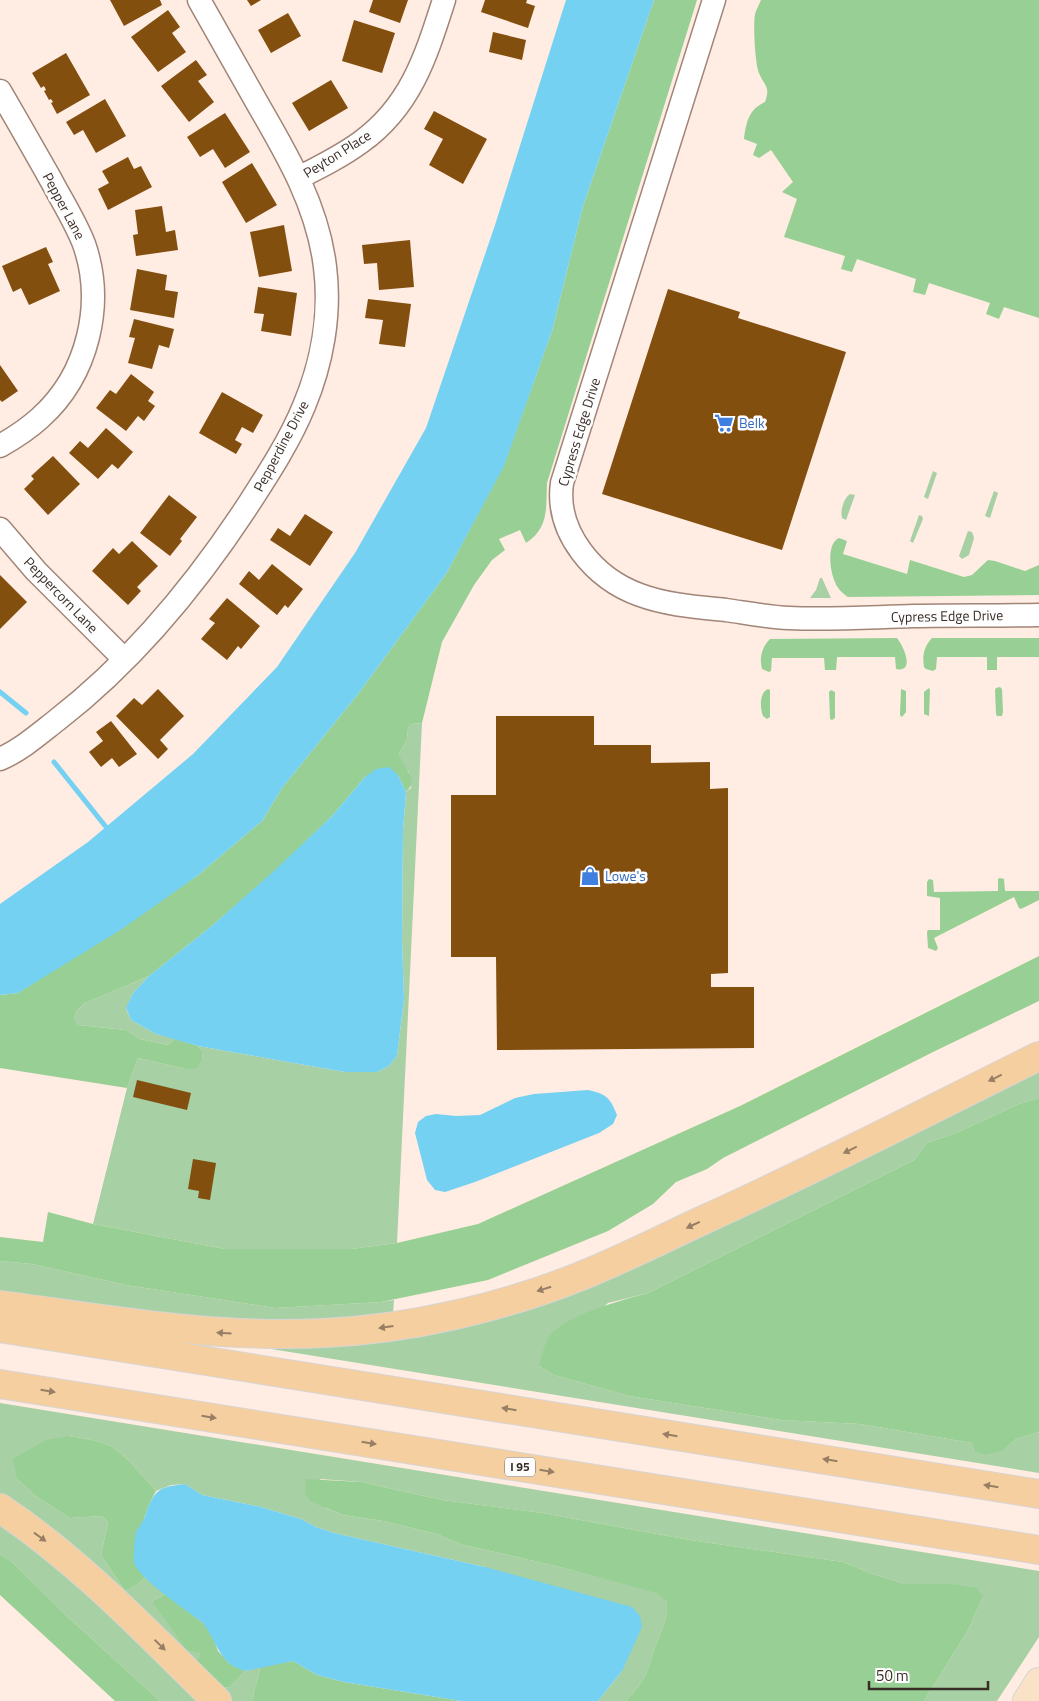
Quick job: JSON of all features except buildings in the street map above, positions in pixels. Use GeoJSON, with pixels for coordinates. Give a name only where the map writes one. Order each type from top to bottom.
{"type":"FeatureCollection","features":[{"type":"Feature","properties":{"kind":"highway"},"geometry":{"type":"LineString","coordinates":[[0,1304],[193,1331],[261,1334],[325,1333],[381,1328],[467,1311],[553,1286],[613,1262],[790,1180],[1039,1056]]}},
{"type":"Feature","properties":{"kind":"highway"},"geometry":{"type":"LineString","coordinates":[[0,1328],[1039,1494]]}},
{"type":"Feature","properties":{"kind":"highway","name":"I 95"},"geometry":{"type":"LineString","coordinates":[[0,1384],[1039,1550]]}},
{"type":"Feature","properties":{"kind":"highway"},"geometry":{"type":"LineString","coordinates":[[0,1508],[47,1542],[83,1573],[120,1606],[217,1701]]}},
{"type":"Feature","properties":{"kind":"main road"},"geometry":{"type":"LineString","coordinates":[[1027,1701],[1039,1682]]}},
{"type":"Feature","properties":{"kind":"street","name":"Pepperdine Drive"},"geometry":{"type":"LineString","coordinates":[[0,759],[22,747],[62,717],[147,636],[184,594],[235,526],[283,448],[310,391],[323,338],[326,308],[326,278],[315,218],[290,161],[199,0]]}},
{"type":"Feature","properties":{"kind":"street","name":"Peyton Place"},"geometry":{"type":"LineString","coordinates":[[298,178],[361,142],[397,108],[420,70],[444,0]]}},
{"type":"Feature","properties":{"kind":"street","name":"Cypress Edge Drive"},"geometry":{"type":"LineString","coordinates":[[714,0],[562,483],[562,508],[571,534],[589,561],[611,581],[641,596],[670,603],[788,618],[1039,615]]}},
{"type":"Feature","properties":{"kind":"street","name":"Pepper Lane"},"geometry":{"type":"LineString","coordinates":[[0,91],[78,231],[88,259],[94,300],[86,342],[77,368],[70,381],[41,417],[0,446]]}},
{"type":"Feature","properties":{"kind":"street","name":"Peppercorn Lane"},"geometry":{"type":"LineString","coordinates":[[0,529],[36,571],[124,659]]}},
{"type":"Feature","properties":{"kind":"green space"},"geometry":{"type":"Polygon","coordinates":[[[654,0],[697,0],[547,483],[545,517],[539,531],[526,543],[520,530],[499,539],[505,550],[492,560],[474,585],[442,642],[422,723],[411,724],[408,728],[407,739],[399,754],[411,778],[410,787],[406,792],[398,775],[365,777],[332,816],[275,871],[213,925],[149,976],[85,1003],[76,1012],[74,1018],[78,1025],[126,1030],[140,1039],[168,1045],[175,1039],[198,1046],[203,1051],[202,1060],[197,1068],[186,1069],[138,1058],[127,1088],[0,1068],[0,995],[18,993],[197,876],[262,821],[282,788],[358,694],[446,574],[504,465],[552,331],[583,206],[654,0]]]}},
{"type":"Feature","properties":{"kind":"green space"},"geometry":{"type":"Polygon","coordinates":[[[761,0],[1039,0],[1039,318],[1004,307],[999,319],[986,314],[990,303],[929,283],[925,295],[913,292],[916,279],[857,259],[852,272],[841,269],[845,256],[784,237],[797,199],[782,192],[793,182],[771,150],[759,158],[753,155],[757,144],[744,139],[749,117],[755,108],[765,102],[767,93],[756,61],[754,26],[755,14],[761,0]]]}},
{"type":"Feature","properties":{"kind":"green space"},"geometry":{"type":"Polygon","coordinates":[[[933,471],[937,473],[928,499],[924,497],[933,471]]]}},
{"type":"Feature","properties":{"kind":"green space"},"geometry":{"type":"Polygon","coordinates":[[[994,491],[998,493],[990,518],[985,516],[994,491]]]}},
{"type":"Feature","properties":{"kind":"green space"},"geometry":{"type":"Polygon","coordinates":[[[850,494],[855,495],[846,520],[842,518],[842,508],[844,501],[850,494]]]}},
{"type":"Feature","properties":{"kind":"green space"},"geometry":{"type":"Polygon","coordinates":[[[919,515],[923,519],[913,543],[910,541],[919,515]]]}},
{"type":"Feature","properties":{"kind":"green space"},"geometry":{"type":"Polygon","coordinates":[[[968,531],[972,532],[974,538],[969,555],[962,559],[959,556],[968,531]]]}},
{"type":"Feature","properties":{"kind":"green space"},"geometry":{"type":"Polygon","coordinates":[[[839,538],[847,541],[843,554],[907,574],[910,560],[964,577],[972,575],[988,560],[1025,571],[1039,565],[1039,595],[848,597],[836,584],[831,565],[832,546],[839,538]]]}},
{"type":"Feature","properties":{"kind":"green space"},"geometry":{"type":"Polygon","coordinates":[[[820,578],[822,578],[831,598],[810,598],[816,590],[820,578]]]}},
{"type":"Feature","properties":{"kind":"green space"},"geometry":{"type":"Polygon","coordinates":[[[897,638],[902,646],[907,663],[902,669],[896,669],[895,657],[837,657],[836,670],[825,670],[824,658],[772,658],[771,671],[762,669],[762,653],[770,639],[897,638]]]}},
{"type":"Feature","properties":{"kind":"green space"},"geometry":{"type":"Polygon","coordinates":[[[932,638],[1039,638],[1039,657],[997,657],[997,670],[987,670],[987,657],[937,657],[936,669],[933,671],[924,667],[923,659],[925,648],[932,638]]]}},
{"type":"Feature","properties":{"kind":"green space"},"geometry":{"type":"Polygon","coordinates":[[[1000,687],[1002,689],[1003,712],[1002,716],[997,716],[995,690],[1000,687]]]}},
{"type":"Feature","properties":{"kind":"green space"},"geometry":{"type":"Polygon","coordinates":[[[929,688],[929,716],[924,714],[924,692],[929,688]]]}},
{"type":"Feature","properties":{"kind":"green space"},"geometry":{"type":"Polygon","coordinates":[[[768,689],[770,690],[770,717],[767,719],[763,716],[761,701],[763,694],[768,689]]]}},
{"type":"Feature","properties":{"kind":"green space"},"geometry":{"type":"Polygon","coordinates":[[[901,689],[906,691],[906,712],[902,717],[900,715],[901,689]]]}},
{"type":"Feature","properties":{"kind":"green space"},"geometry":{"type":"Polygon","coordinates":[[[831,690],[835,692],[835,718],[832,720],[830,719],[829,692],[831,690]]]}},
{"type":"Feature","properties":{"kind":"green space"},"geometry":{"type":"Polygon","coordinates":[[[422,723],[397,1243],[351,1249],[225,1249],[93,1224],[127,1088],[138,1058],[186,1069],[202,1060],[203,1051],[198,1046],[345,1072],[377,1072],[389,1066],[397,1056],[404,999],[402,940],[403,831],[406,792],[411,788],[409,772],[401,762],[399,754],[407,739],[408,728],[411,724],[422,723]]]}},
{"type":"Feature","properties":{"kind":"green space"},"geometry":{"type":"Polygon","coordinates":[[[929,879],[933,880],[934,892],[998,891],[998,879],[1004,879],[1005,891],[1039,891],[1039,900],[1021,909],[1014,897],[934,938],[938,948],[936,951],[928,948],[928,930],[940,930],[940,898],[927,896],[927,882],[929,879]]]}},
{"type":"Feature","properties":{"kind":"green space"},"geometry":{"type":"Polygon","coordinates":[[[1039,956],[1039,1001],[723,1158],[707,1169],[676,1182],[653,1204],[608,1231],[488,1280],[381,1302],[275,1308],[126,1285],[32,1264],[0,1261],[0,1237],[43,1242],[48,1212],[93,1224],[225,1249],[351,1249],[397,1243],[478,1224],[740,1106],[1039,956]]]}},
{"type":"Feature","properties":{"kind":"green space"},"geometry":{"type":"Polygon","coordinates":[[[149,976],[133,993],[126,1009],[131,1020],[156,1034],[175,1039],[168,1045],[140,1039],[126,1030],[78,1025],[74,1018],[76,1012],[85,1003],[149,976]]]}},
{"type":"Feature","properties":{"kind":"green space"},"geometry":{"type":"Polygon","coordinates":[[[1039,1069],[1039,1098],[1019,1104],[956,1133],[927,1143],[914,1160],[648,1293],[608,1303],[539,1366],[554,1375],[629,1396],[781,1420],[860,1424],[972,1443],[974,1450],[1004,1450],[1016,1439],[1039,1432],[1039,1473],[247,1345],[443,1323],[1039,1069]]]}},
{"type":"Feature","properties":{"kind":"green space"},"geometry":{"type":"Polygon","coordinates":[[[1039,1098],[1039,1432],[1016,1439],[1004,1450],[985,1455],[974,1450],[972,1443],[860,1424],[781,1420],[629,1396],[554,1375],[539,1366],[549,1337],[557,1329],[580,1315],[648,1293],[914,1160],[927,1143],[956,1133],[1019,1104],[1039,1098]]]}},
{"type":"Feature","properties":{"kind":"green space"},"geometry":{"type":"Polygon","coordinates":[[[0,1261],[32,1264],[126,1285],[275,1308],[394,1300],[393,1314],[266,1326],[0,1294],[0,1261]]]}},
{"type":"Feature","properties":{"kind":"green space"},"geometry":{"type":"Polygon","coordinates":[[[0,1403],[1039,1571],[1039,1637],[997,1701],[924,1701],[967,1632],[983,1597],[951,1584],[905,1584],[843,1562],[690,1540],[542,1513],[442,1500],[361,1482],[320,1479],[326,1508],[343,1515],[383,1521],[437,1534],[460,1544],[657,1592],[667,1602],[666,1614],[664,1625],[644,1678],[626,1701],[598,1701],[622,1671],[485,1567],[334,1533],[316,1527],[301,1519],[261,1507],[202,1495],[185,1484],[171,1485],[156,1491],[134,1466],[114,1448],[89,1439],[69,1436],[17,1479],[37,1497],[70,1518],[102,1516],[108,1522],[101,1555],[125,1591],[140,1583],[145,1577],[166,1594],[152,1601],[200,1653],[195,1665],[0,1501],[0,1403]]]}},
{"type":"Feature","properties":{"kind":"green space"},"geometry":{"type":"Polygon","coordinates":[[[69,1436],[89,1439],[114,1448],[134,1466],[156,1491],[145,1517],[134,1562],[145,1577],[140,1583],[125,1591],[101,1555],[108,1522],[102,1516],[70,1518],[37,1497],[17,1479],[13,1459],[46,1440],[69,1436]]]}},
{"type":"Feature","properties":{"kind":"green space"},"geometry":{"type":"Polygon","coordinates":[[[306,1479],[361,1482],[442,1500],[542,1513],[690,1540],[843,1562],[905,1584],[951,1584],[977,1588],[983,1597],[967,1632],[924,1701],[626,1701],[646,1673],[662,1631],[667,1602],[657,1593],[564,1568],[460,1544],[437,1534],[383,1521],[343,1515],[310,1501],[305,1493],[306,1479]]]}},
{"type":"Feature","properties":{"kind":"green space"},"geometry":{"type":"Polygon","coordinates":[[[0,1520],[34,1544],[203,1701],[160,1701],[70,1619],[12,1562],[0,1554],[0,1520]]]}},
{"type":"Feature","properties":{"kind":"green space"},"geometry":{"type":"Polygon","coordinates":[[[0,1554],[12,1562],[70,1619],[160,1701],[115,1701],[0,1595],[0,1554]]]}},
{"type":"Feature","properties":{"kind":"green space"},"geometry":{"type":"Polygon","coordinates":[[[166,1594],[203,1623],[211,1632],[218,1651],[230,1664],[245,1671],[230,1687],[219,1689],[195,1665],[200,1653],[187,1650],[152,1601],[166,1594]]]}},
{"type":"Feature","properties":{"kind":"green space"},"geometry":{"type":"Polygon","coordinates":[[[293,1661],[317,1675],[344,1682],[461,1701],[253,1701],[260,1667],[293,1661]]]}},
{"type":"Feature","properties":{"kind":"green space"},"geometry":{"type":"Polygon","coordinates":[[[260,1667],[253,1701],[226,1701],[219,1689],[230,1687],[245,1671],[260,1667]]]}},
{"type":"Feature","properties":{"kind":"water"},"geometry":{"type":"Polygon","coordinates":[[[566,0],[654,0],[583,206],[552,331],[504,466],[446,574],[358,694],[282,788],[262,821],[197,876],[122,929],[18,993],[0,995],[0,904],[88,842],[193,754],[277,667],[355,553],[426,428],[495,225],[566,0]]]}},
{"type":"Feature","properties":{"kind":"water"},"geometry":{"type":"Polygon","coordinates":[[[389,767],[398,775],[406,792],[403,831],[402,940],[404,999],[397,1056],[389,1066],[377,1072],[345,1072],[198,1046],[156,1034],[131,1020],[126,1008],[133,993],[149,976],[213,925],[275,870],[332,816],[365,777],[376,769],[389,767]]]}},
{"type":"Feature","properties":{"kind":"water"},"geometry":{"type":"Polygon","coordinates":[[[588,1090],[607,1097],[617,1115],[613,1124],[599,1133],[445,1192],[435,1190],[427,1180],[415,1133],[418,1122],[426,1116],[436,1114],[456,1116],[480,1115],[515,1098],[534,1094],[588,1090]]]}},
{"type":"Feature","properties":{"kind":"water"},"geometry":{"type":"Polygon","coordinates":[[[185,1484],[202,1495],[261,1507],[301,1519],[316,1527],[334,1533],[485,1567],[632,1607],[640,1616],[642,1627],[622,1671],[598,1701],[461,1701],[344,1682],[317,1675],[293,1661],[245,1671],[230,1664],[222,1655],[203,1623],[145,1578],[134,1563],[136,1532],[154,1495],[163,1489],[185,1484]]]}},
{"type":"Feature","properties":{"kind":"waterway"},"geometry":{"type":"LineString","coordinates":[[0,692],[26,713]]}},
{"type":"Feature","properties":{"kind":"waterway"},"geometry":{"type":"LineString","coordinates":[[54,762],[106,827]]}},
{"type":"Feature","properties":{"kind":"place","name":"Belk"},"geometry":{"type":"Point","coordinates":[724,423]}},
{"type":"Feature","properties":{"kind":"place","name":"Lowe's"},"geometry":{"type":"Point","coordinates":[590,876]}}]}
